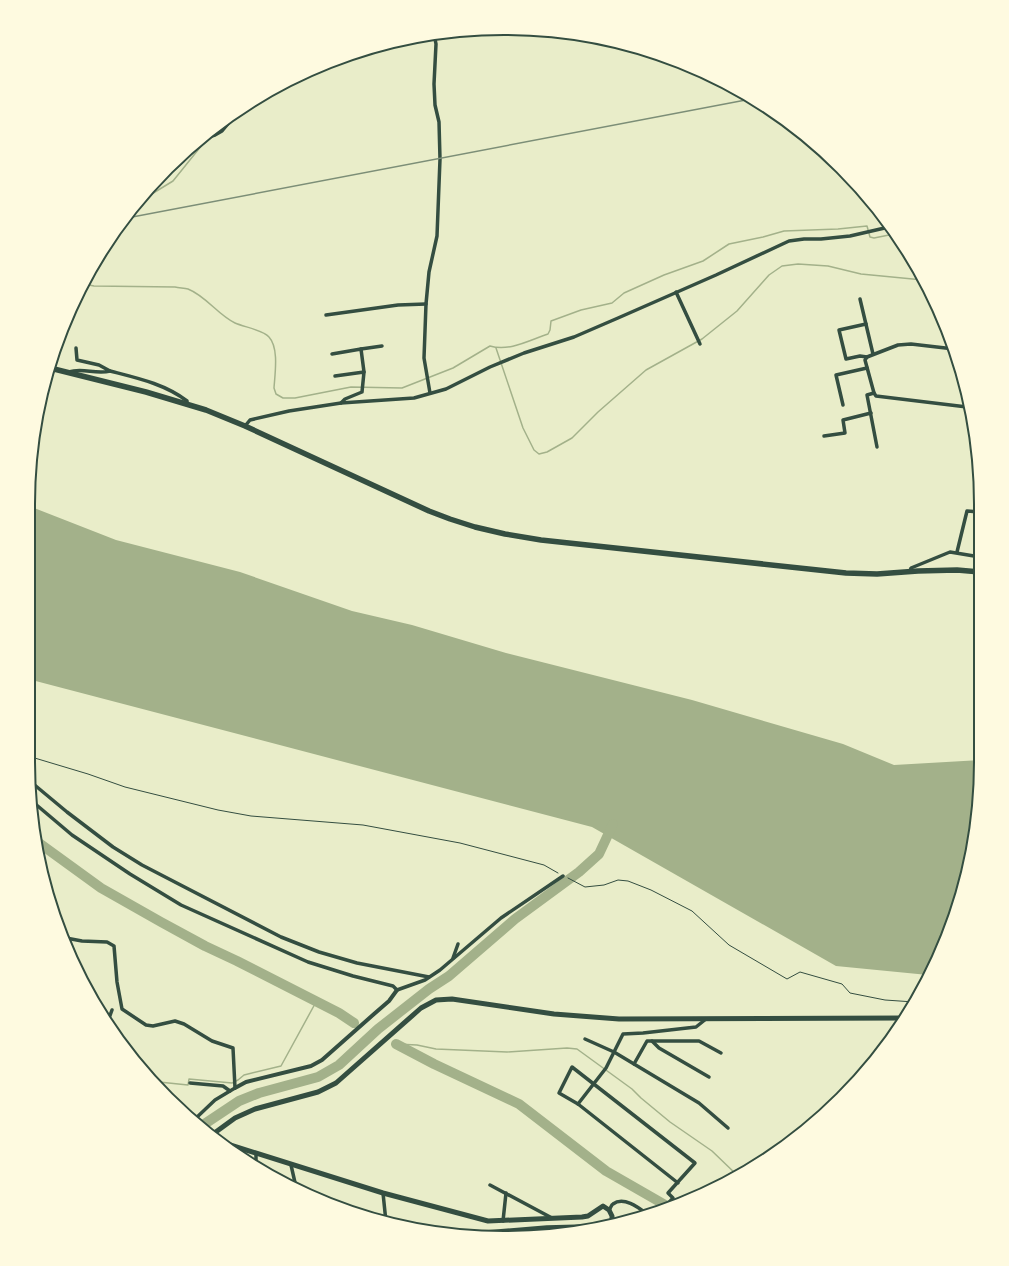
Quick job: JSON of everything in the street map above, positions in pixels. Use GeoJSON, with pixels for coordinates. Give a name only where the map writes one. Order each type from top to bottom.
{"type":"FeatureCollection","features":[{"type":"Feature","properties":{"kind":"main road"},"geometry":{"type":"LineString","coordinates":[[55,369],[146,392],[245,426],[429,511],[476,528],[541,540],[846,573],[877,574],[910,571],[957,570],[974,571]]}},
{"type":"Feature","properties":{"kind":"main road"},"geometry":{"type":"LineString","coordinates":[[216,1132],[235,1118],[255,1109],[318,1092],[336,1083],[421,1008],[436,1000],[452,999],[554,1014],[619,1019],[897,1018]]}},
{"type":"Feature","properties":{"kind":"main road"},"geometry":{"type":"LineString","coordinates":[[238,1148],[383,1193],[488,1221],[582,1217],[588,1216],[603,1206],[609,1210],[612,1218]]}},
{"type":"Feature","properties":{"kind":"main road"},"geometry":{"type":"LineString","coordinates":[[515,1231],[559,1228]]}},
{"type":"Feature","properties":{"kind":"street"},"geometry":{"type":"LineString","coordinates":[[430,393],[424,358],[426,304],[429,272],[436,236],[440,176],[438,122],[435,105],[434,84],[435,40]]}},
{"type":"Feature","properties":{"kind":"street"},"geometry":{"type":"LineString","coordinates":[[216,134],[224,128]]}},
{"type":"Feature","properties":{"kind":"street"},"geometry":{"type":"LineString","coordinates":[[245,426],[250,420],[289,412],[341,403],[414,398],[446,389],[490,367],[524,353],[574,337],[716,275],[789,241],[850,236],[884,228]]}},
{"type":"Feature","properties":{"kind":"street"},"geometry":{"type":"LineString","coordinates":[[676,292],[700,344]]}},
{"type":"Feature","properties":{"kind":"street"},"geometry":{"type":"LineString","coordinates":[[860,299],[873,354]]}},
{"type":"Feature","properties":{"kind":"street"},"geometry":{"type":"LineString","coordinates":[[326,315],[398,305],[426,304]]}},
{"type":"Feature","properties":{"kind":"street"},"geometry":{"type":"LineString","coordinates":[[866,324],[840,330],[846,360],[860,356],[866,357],[898,345],[911,344],[947,348]]}},
{"type":"Feature","properties":{"kind":"street"},"geometry":{"type":"LineString","coordinates":[[332,354],[382,346]]}},
{"type":"Feature","properties":{"kind":"street"},"geometry":{"type":"LineString","coordinates":[[76,348],[77,360],[99,365],[110,371],[154,383],[182,397],[188,402],[187,405]]}},
{"type":"Feature","properties":{"kind":"street"},"geometry":{"type":"LineString","coordinates":[[341,403],[345,399],[362,392],[364,372],[361,349]]}},
{"type":"Feature","properties":{"kind":"street"},"geometry":{"type":"LineString","coordinates":[[866,357],[865,360],[867,368],[876,396],[964,407]]}},
{"type":"Feature","properties":{"kind":"street"},"geometry":{"type":"LineString","coordinates":[[843,405],[836,375],[867,368]]}},
{"type":"Feature","properties":{"kind":"street"},"geometry":{"type":"LineString","coordinates":[[68,373],[75,370],[102,373],[110,371]]}},
{"type":"Feature","properties":{"kind":"street"},"geometry":{"type":"LineString","coordinates":[[335,376],[364,372]]}},
{"type":"Feature","properties":{"kind":"street"},"geometry":{"type":"LineString","coordinates":[[874,393],[867,395],[877,447]]}},
{"type":"Feature","properties":{"kind":"street"},"geometry":{"type":"LineString","coordinates":[[824,436],[845,433],[843,420],[871,413]]}},
{"type":"Feature","properties":{"kind":"street"},"geometry":{"type":"LineString","coordinates":[[957,552],[967,511],[974,512]]}},
{"type":"Feature","properties":{"kind":"street"},"geometry":{"type":"LineString","coordinates":[[910,571],[912,568],[950,552],[957,552],[974,556]]}},
{"type":"Feature","properties":{"kind":"street"},"geometry":{"type":"LineString","coordinates":[[36,786],[113,847],[142,865],[281,936],[319,952],[358,963],[430,977]]}},
{"type":"Feature","properties":{"kind":"street"},"geometry":{"type":"LineString","coordinates":[[37,806],[72,835],[130,874],[181,905],[308,962],[353,976],[393,986],[397,990]]}},
{"type":"Feature","properties":{"kind":"street"},"geometry":{"type":"LineString","coordinates":[[198,1116],[215,1100],[246,1082],[311,1066],[322,1060],[389,1001],[397,990],[430,977],[501,918],[563,876]]}},
{"type":"Feature","properties":{"kind":"street"},"geometry":{"type":"LineString","coordinates":[[70,939],[107,942],[114,946],[117,982],[122,1009],[146,1025],[153,1026],[175,1021],[184,1024],[212,1041],[233,1048],[235,1088]]}},
{"type":"Feature","properties":{"kind":"street"},"geometry":{"type":"LineString","coordinates":[[452,959],[458,944]]}},
{"type":"Feature","properties":{"kind":"street"},"geometry":{"type":"LineString","coordinates":[[110,1016],[112,1010]]}},
{"type":"Feature","properties":{"kind":"street"},"geometry":{"type":"LineString","coordinates":[[578,1104],[606,1068],[622,1034],[696,1027],[706,1019]]}},
{"type":"Feature","properties":{"kind":"street"},"geometry":{"type":"LineString","coordinates":[[585,1039],[614,1052],[699,1103],[728,1128]]}},
{"type":"Feature","properties":{"kind":"street"},"geometry":{"type":"LineString","coordinates":[[634,1064],[647,1041],[699,1041],[721,1053]]}},
{"type":"Feature","properties":{"kind":"street"},"geometry":{"type":"LineString","coordinates":[[652,1041],[659,1048],[709,1077]]}},
{"type":"Feature","properties":{"kind":"street"},"geometry":{"type":"LineString","coordinates":[[673,1199],[674,1198],[668,1193],[678,1183],[695,1163],[572,1067],[559,1093],[578,1104],[678,1183]]}},
{"type":"Feature","properties":{"kind":"street"},"geometry":{"type":"LineString","coordinates":[[190,1083],[223,1086],[230,1091]]}},
{"type":"Feature","properties":{"kind":"street"},"geometry":{"type":"LineString","coordinates":[[256,1154],[256,1159]]}},
{"type":"Feature","properties":{"kind":"street"},"geometry":{"type":"LineString","coordinates":[[290,1165],[295,1182]]}},
{"type":"Feature","properties":{"kind":"street"},"geometry":{"type":"LineString","coordinates":[[490,1185],[553,1218]]}},
{"type":"Feature","properties":{"kind":"street"},"geometry":{"type":"LineString","coordinates":[[383,1193],[385,1216]]}},
{"type":"Feature","properties":{"kind":"street"},"geometry":{"type":"LineString","coordinates":[[503,1221],[506,1193]]}},
{"type":"Feature","properties":{"kind":"street"},"geometry":{"type":"LineString","coordinates":[[609,1210],[613,1204],[622,1201],[634,1205],[641,1210]]}},
{"type":"Feature","properties":{"kind":"path"},"geometry":{"type":"LineString","coordinates":[[35,758],[125,786],[218,810],[251,816],[363,825],[460,843],[544,865],[585,887],[604,885],[618,880],[628,881],[651,890],[692,911],[729,945],[787,979],[800,972],[842,984],[850,993],[885,1000],[908,1002]]}},
{"type":"Feature","properties":{"kind":"shaded area"},"geometry":{"type":"Polygon","coordinates":[[[35,508],[116,540],[240,572],[352,611],[412,625],[506,653],[692,700],[843,744],[894,765],[974,760],[970,823],[958,883],[938,941],[923,975],[836,966],[592,827],[35,681],[35,508]]]}},
{"type":"Feature","properties":{"kind":"waterway"},"geometry":{"type":"LineString","coordinates":[[155,192],[173,181],[199,149]]}},
{"type":"Feature","properties":{"kind":"waterway"},"geometry":{"type":"LineString","coordinates":[[90,285],[175,287],[188,289],[194,292],[201,296],[229,320],[262,332],[269,337],[275,354],[274,388],[276,394],[283,398],[295,398],[351,387],[402,388],[453,368],[490,346],[505,348],[548,334],[551,321],[581,310],[612,303],[624,293],[664,275],[703,261],[729,244],[784,231],[838,229],[867,226],[870,237],[874,238],[889,235]]}},
{"type":"Feature","properties":{"kind":"waterway"},"geometry":{"type":"LineString","coordinates":[[496,348],[523,428],[534,450],[539,454],[547,452],[572,438],[598,412],[646,370],[702,339],[737,311],[769,275],[782,266],[798,264],[828,266],[861,274],[916,279]]}},
{"type":"Feature","properties":{"kind":"waterway"},"geometry":{"type":"LineString","coordinates":[[206,1123],[239,1101],[259,1093],[318,1077],[339,1065],[378,1029],[429,989],[449,976],[515,919],[579,872],[599,854],[613,824]]}},
{"type":"Feature","properties":{"kind":"waterway"},"geometry":{"type":"LineString","coordinates":[[43,846],[101,888],[205,946],[339,1013],[354,1023]]}},
{"type":"Feature","properties":{"kind":"waterway"},"geometry":{"type":"LineString","coordinates":[[163,1082],[188,1085],[189,1079],[232,1083],[244,1075],[281,1066],[316,1002]]}},
{"type":"Feature","properties":{"kind":"waterway"},"geometry":{"type":"LineString","coordinates":[[396,1044],[417,1045],[436,1049],[507,1052],[567,1048],[577,1049],[632,1089],[670,1122],[712,1151],[733,1171]]}},
{"type":"Feature","properties":{"kind":"waterway"},"geometry":{"type":"LineString","coordinates":[[396,1044],[434,1064],[519,1104],[606,1171],[662,1203]]}},
{"type":"Feature","properties":{"kind":"railway"},"geometry":{"type":"LineString","coordinates":[[134,217],[743,101]]}}]}
